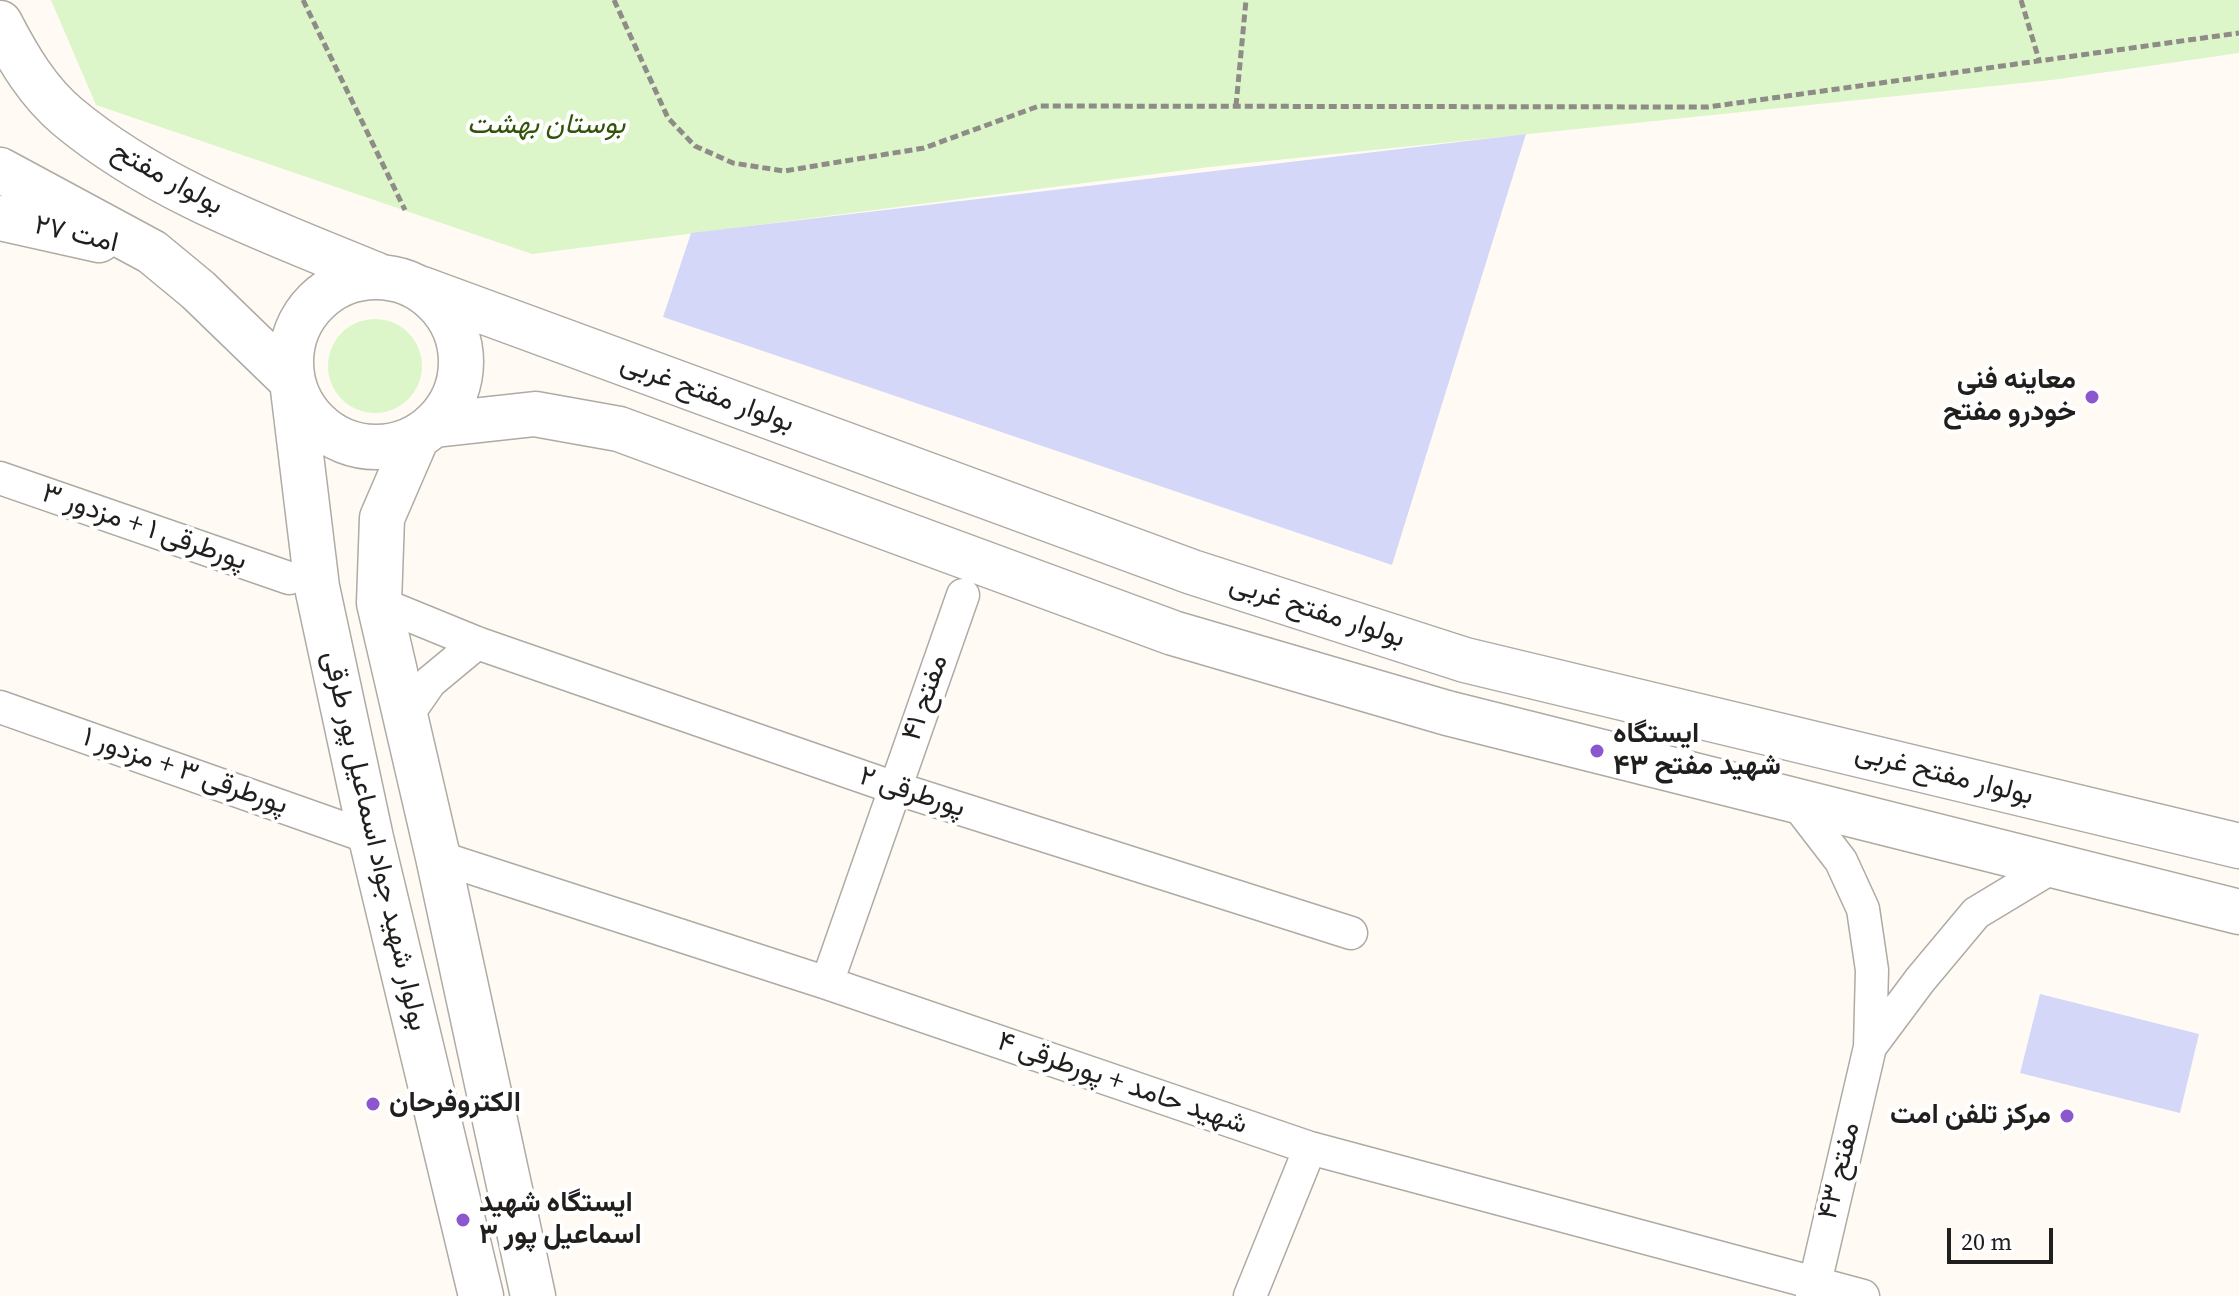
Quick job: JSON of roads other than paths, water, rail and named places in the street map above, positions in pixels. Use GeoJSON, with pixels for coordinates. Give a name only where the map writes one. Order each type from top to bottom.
{"type":"FeatureCollection","features":[{"type":"Feature","properties":{"kind":"main road","name":"بولوار مفتح"},"geometry":{"type":"LineString","coordinates":[[0,23],[21,64],[66,116],[130,162],[225,212],[379,276]]}},
{"type":"Feature","properties":{"kind":"main road"},"geometry":{"type":"LineString","coordinates":[[0,170],[152,252],[198,290],[292,381]]}},
{"type":"Feature","properties":{"kind":"main road","name":"امت ۲۷"},"geometry":{"type":"LineString","coordinates":[[0,218],[152,252]]}},
{"type":"Feature","properties":{"kind":"main road"},"geometry":{"type":"LineString","coordinates":[[379,276],[401,280],[422,289],[439,303],[452,321],[460,343],[463,365],[459,387],[449,408],[426,431],[396,446],[351,444],[331,435],[313,421],[300,402],[292,381],[290,359],[303,316],[317,299],[336,286],[357,278],[379,276]]}},
{"type":"Feature","properties":{"kind":"main road","name":"بولوار مفتح غربی"},"geometry":{"type":"LineString","coordinates":[[422,289],[1192,572],[1465,660],[2239,846]]}},
{"type":"Feature","properties":{"kind":"main road","name":"بولوار شهید جواد اسماعیل پور طرقی"},"geometry":{"type":"LineString","coordinates":[[292,381],[317,587],[371,838],[481,1296]]}},
{"type":"Feature","properties":{"kind":"main road","name":"بولوار مفتح غربی"},"geometry":{"type":"LineString","coordinates":[[426,431],[535,414],[619,429],[1173,633],[1447,713],[2239,912]]}},
{"type":"Feature","properties":{"kind":"main road","name":"بولوار شهید جواد اسماعیل پور طرقی"},"geometry":{"type":"LineString","coordinates":[[426,431],[382,518],[379,603],[438,857],[533,1296]]}},
{"type":"Feature","properties":{"kind":"street","name":"پورطرقی ۱ + مزدور ۳"},"geometry":{"type":"LineString","coordinates":[[0,478],[289,578]]}},
{"type":"Feature","properties":{"kind":"street","name":"مفتح ۴۱"},"geometry":{"type":"LineString","coordinates":[[827,983],[963,595]]}},
{"type":"Feature","properties":{"kind":"street","name":"پورطرقی ۲"},"geometry":{"type":"LineString","coordinates":[[379,603],[477,643],[895,788],[1351,933]]}},
{"type":"Feature","properties":{"kind":"street"},"geometry":{"type":"LineString","coordinates":[[405,718],[430,682],[477,643]]}},
{"type":"Feature","properties":{"kind":"street","name":"پورطرقی ۳ + مزدور ۱"},"geometry":{"type":"LineString","coordinates":[[0,707],[371,838]]}},
{"type":"Feature","properties":{"kind":"street"},"geometry":{"type":"LineString","coordinates":[[1794,800],[1841,861],[1863,909],[1872,970],[1870,1047]]}},
{"type":"Feature","properties":{"kind":"street","name":"شهید حامد + پورطرقی ۴"},"geometry":{"type":"LineString","coordinates":[[438,857],[827,983],[1310,1148],[1812,1289],[1863,1296]]}},
{"type":"Feature","properties":{"kind":"street"},"geometry":{"type":"LineString","coordinates":[[1870,1047],[1976,913],[2054,866]]}},
{"type":"Feature","properties":{"kind":"street","name":"مفتح ۴۳"},"geometry":{"type":"LineString","coordinates":[[1812,1289],[1870,1047]]}},
{"type":"Feature","properties":{"kind":"street"},"geometry":{"type":"LineString","coordinates":[[1250,1296],[1310,1148]]}},
{"type":"Feature","properties":{"kind":"place","name":"معاینه فنی خودرو مفتح"},"geometry":{"type":"Point","coordinates":[2092,397]}},
{"type":"Feature","properties":{"kind":"place","name":"ایستگاه شهید مفتح ۴۳"},"geometry":{"type":"Point","coordinates":[1597,751]}},
{"type":"Feature","properties":{"kind":"place","name":"الکتروفرحان"},"geometry":{"type":"Point","coordinates":[373,1104]}},
{"type":"Feature","properties":{"kind":"place","name":"مرکز تلفن امت"},"geometry":{"type":"Point","coordinates":[2067,1116]}},
{"type":"Feature","properties":{"kind":"place","name":"ایستگاه شهید اسماعیل پور ۳"},"geometry":{"type":"Point","coordinates":[463,1220]}},
{"type":"Feature","properties":{"kind":"park label","name":"بوستان بهشت"},"geometry":{"type":"Point","coordinates":[546,126]}}]}
